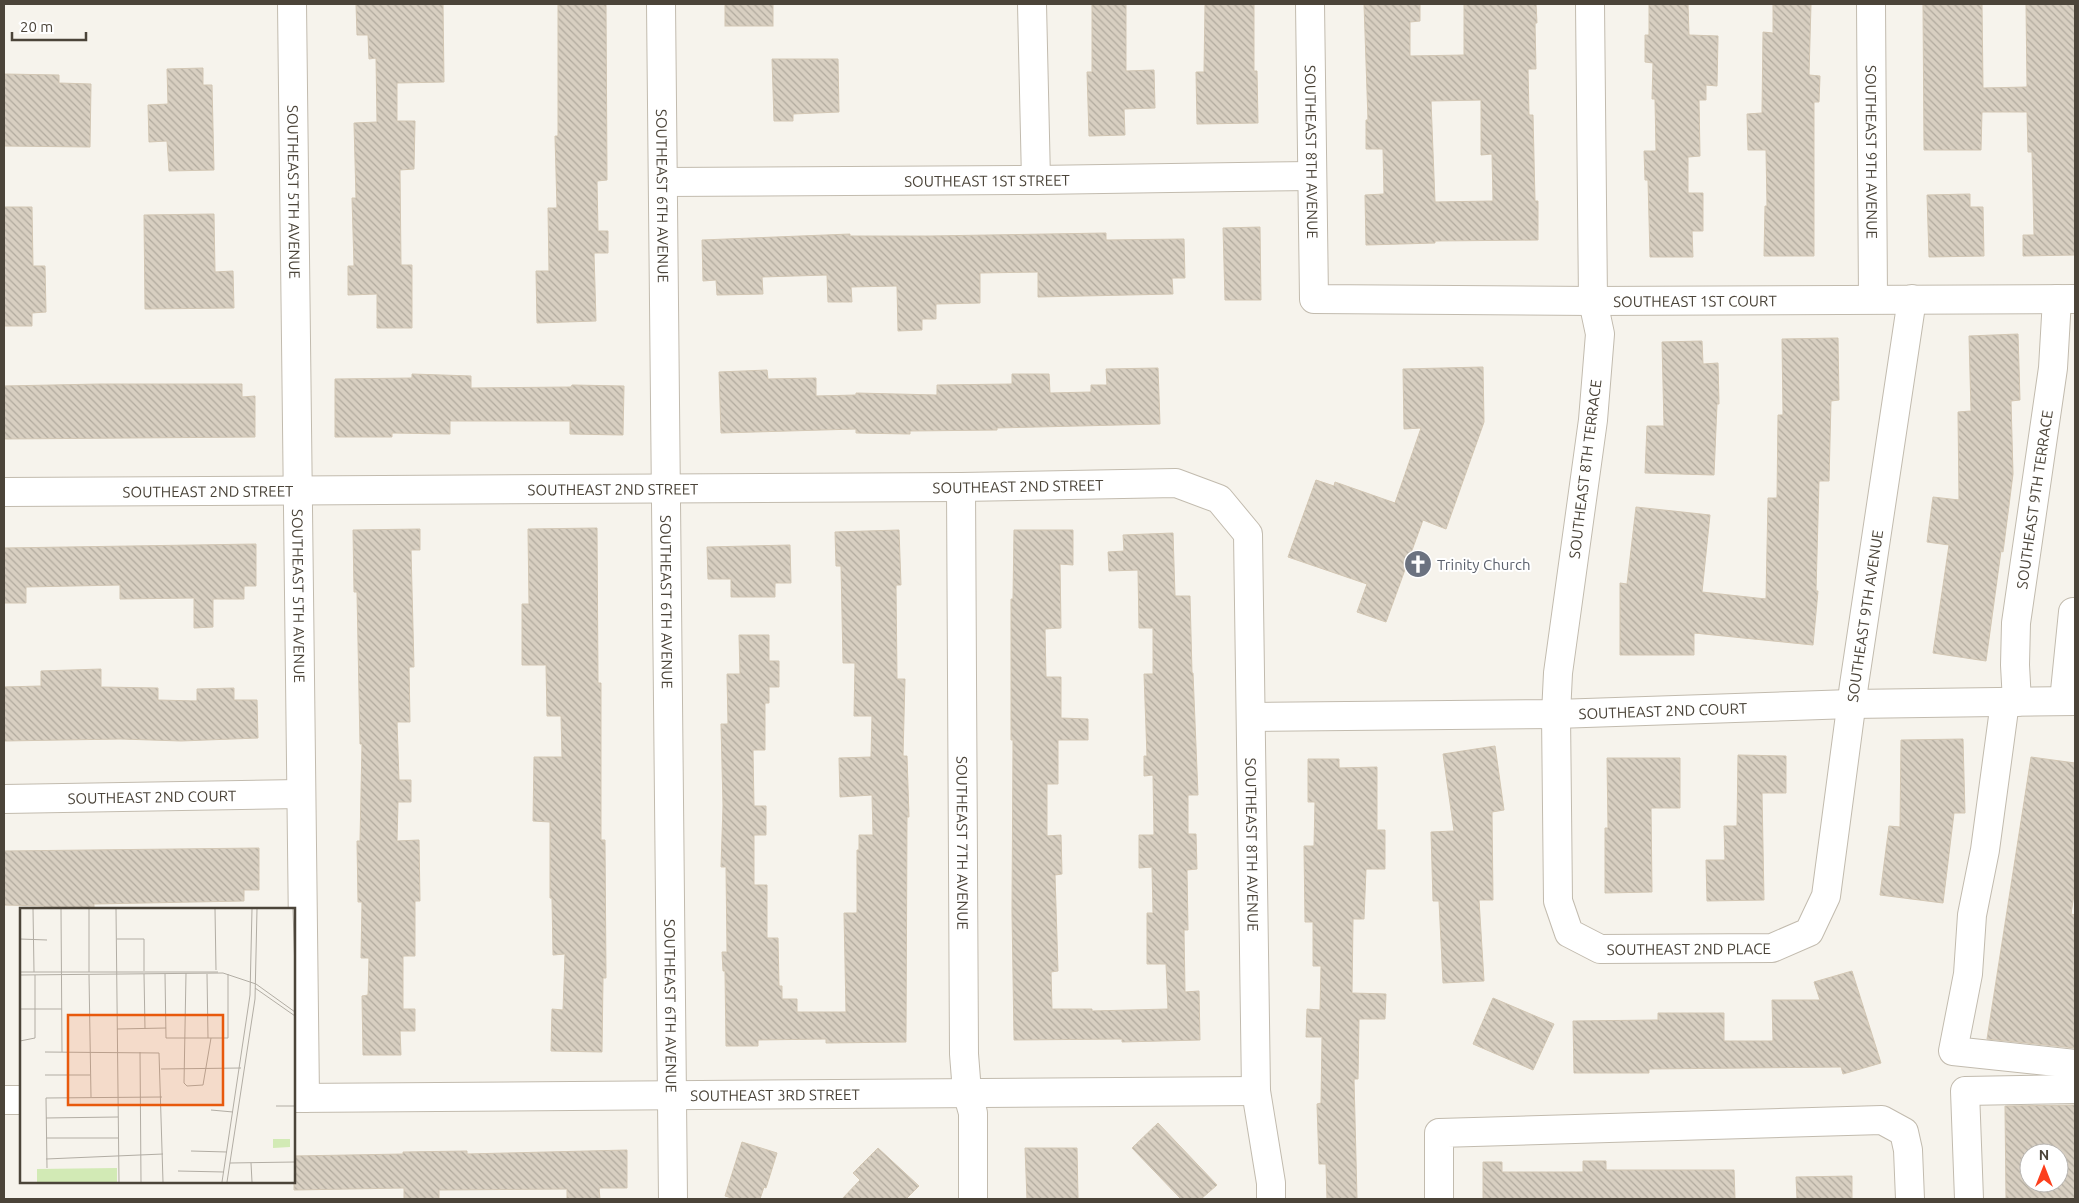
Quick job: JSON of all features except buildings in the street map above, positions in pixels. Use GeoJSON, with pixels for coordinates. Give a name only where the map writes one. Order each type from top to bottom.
{"type":"FeatureCollection","features":[{"type":"Feature","properties":{"kind":"street","name":"SOUTHEAST 5TH AVENUE"},"geometry":{"type":"LineString","coordinates":[[292,4],[298,490],[300,1098]]}},
{"type":"Feature","properties":{"kind":"street","name":"SOUTHEAST 6TH AVENUE"},"geometry":{"type":"LineString","coordinates":[[661,4],[673,1199]]}},
{"type":"Feature","properties":{"kind":"street"},"geometry":{"type":"LineString","coordinates":[[1032,4],[1036,180]]}},
{"type":"Feature","properties":{"kind":"street","name":"SOUTHEAST 8TH AVENUE"},"geometry":{"type":"LineString","coordinates":[[1310,4],[1314,299]]}},
{"type":"Feature","properties":{"kind":"street","name":"SOUTHEAST 8TH TERRACE"},"geometry":{"type":"LineString","coordinates":[[1569,933],[1558,901],[1556,714],[1558,673],[1594,411],[1600,334],[1593,302],[1590,4]]}},
{"type":"Feature","properties":{"kind":"street","name":"SOUTHEAST 9TH AVENUE"},"geometry":{"type":"LineString","coordinates":[[1871,4],[1874,299]]}},
{"type":"Feature","properties":{"kind":"street","name":"SOUTHEAST 1ST STREET"},"geometry":{"type":"LineString","coordinates":[[663,182],[1311,176]]}},
{"type":"Feature","properties":{"kind":"street","name":"SOUTHEAST 1ST COURT"},"geometry":{"type":"LineString","coordinates":[[1314,299],[1593,302],[2066,299]]}},
{"type":"Feature","properties":{"kind":"street","name":"SOUTHEAST 9TH AVENUE"},"geometry":{"type":"LineString","coordinates":[[1809,932],[1826,896],[1851,704],[1912,299]]}},
{"type":"Feature","properties":{"kind":"street","name":"SOUTHEAST 9TH TERRACE"},"geometry":{"type":"LineString","coordinates":[[2066,299],[2016,623],[2011,702],[1972,915],[1968,974],[1953,1051],[2075,1064]]}},
{"type":"Feature","properties":{"kind":"street","name":"SOUTHEAST 2ND STREET"},"geometry":{"type":"LineString","coordinates":[[4,492],[961,487],[1176,483],[1219,499]]}},
{"type":"Feature","properties":{"kind":"street","name":"SOUTHEAST 7TH AVENUE"},"geometry":{"type":"LineString","coordinates":[[961,487],[964,1044],[967,1092],[972,1113],[973,1199]]}},
{"type":"Feature","properties":{"kind":"street","name":"SOUTHEAST 8TH AVENUE"},"geometry":{"type":"LineString","coordinates":[[1219,499],[1248,534],[1256,1091],[1271,1183],[1271,1199]]}},
{"type":"Feature","properties":{"kind":"street"},"geometry":{"type":"LineString","coordinates":[[2070,701],[2074,605]]}},
{"type":"Feature","properties":{"kind":"street","name":"SOUTHEAST 2ND COURT"},"geometry":{"type":"LineString","coordinates":[[1252,717],[1556,714],[1851,704],[2070,701]]}},
{"type":"Feature","properties":{"kind":"street","name":"SOUTHEAST 2ND COURT"},"geometry":{"type":"LineString","coordinates":[[4,799],[300,794]]}},
{"type":"Feature","properties":{"kind":"street","name":"SOUTHEAST 2ND PLACE"},"geometry":{"type":"LineString","coordinates":[[1569,933],[1600,950],[1772,948],[1809,932]]}},
{"type":"Feature","properties":{"kind":"street"},"geometry":{"type":"LineString","coordinates":[[1969,1199],[1965,1091],[2075,1089]]}},
{"type":"Feature","properties":{"kind":"street","name":"SOUTHEAST 3RD STREET"},"geometry":{"type":"LineString","coordinates":[[300,1098],[1256,1091]]}},
{"type":"Feature","properties":{"kind":"street"},"geometry":{"type":"LineString","coordinates":[[4,1100],[20,1100]]}},
{"type":"Feature","properties":{"kind":"street"},"geometry":{"type":"LineString","coordinates":[[1439,1199],[1439,1133],[1882,1120],[1904,1132],[1908,1150],[1910,1199]]}},
{"type":"Feature","properties":{"kind":"place","name":"Trinity Church"},"geometry":{"type":"Point","coordinates":[1418,564]}}]}
